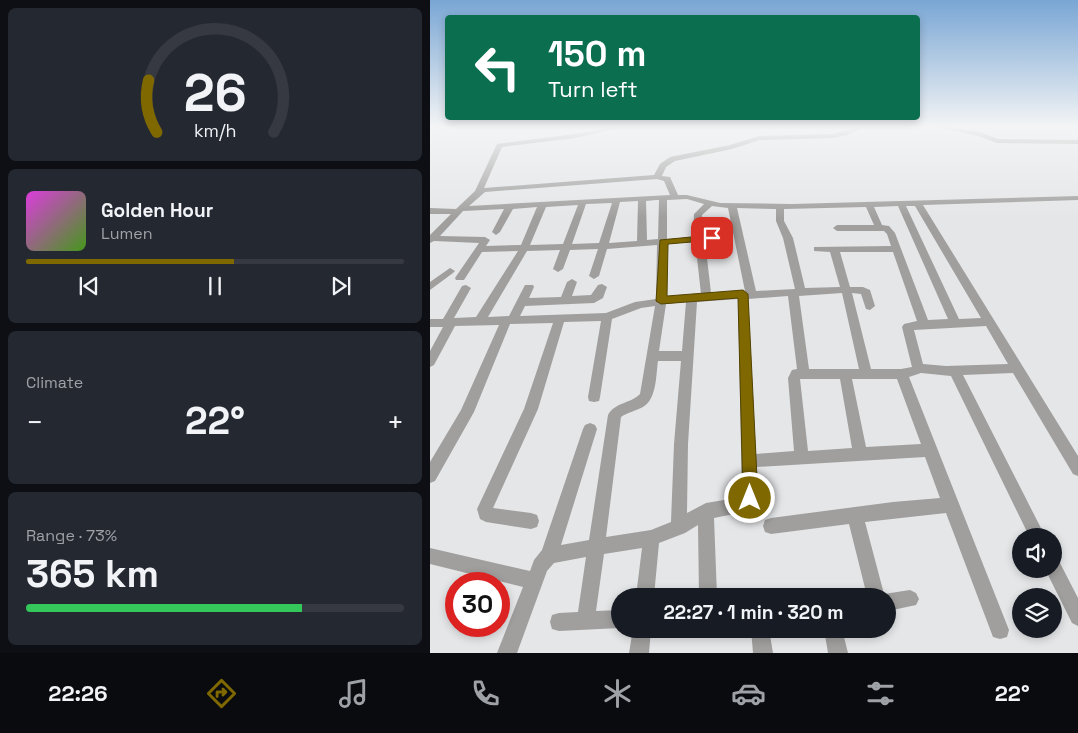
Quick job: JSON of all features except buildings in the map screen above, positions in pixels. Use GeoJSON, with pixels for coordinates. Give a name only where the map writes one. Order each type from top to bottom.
{"type":"FeatureCollection","features":[{"type":"Feature","properties":{"kind":"street"},"geometry":{"type":"LineString","coordinates":[[431,239],[479,191],[494,157]]}},
{"type":"Feature","properties":{"kind":"street"},"geometry":{"type":"LineString","coordinates":[[657,177],[663,166],[678,157]]}},
{"type":"Feature","properties":{"kind":"street"},"geometry":{"type":"LineString","coordinates":[[430,211],[461,211],[510,206],[550,196],[657,177],[667,179],[670,195],[664,242],[661,301],[646,397],[641,402],[618,411],[615,415],[586,620]]}},
{"type":"Feature","properties":{"kind":"street"},"geometry":{"type":"LineString","coordinates":[[479,191],[550,196],[583,202],[670,195],[710,203],[780,206],[918,204],[1078,198]]}},
{"type":"Feature","properties":{"kind":"street"},"geometry":{"type":"LineString","coordinates":[[479,322],[524,248],[550,196]]}},
{"type":"Feature","properties":{"kind":"street"},"geometry":{"type":"LineString","coordinates":[[642,198],[642,244]]}},
{"type":"Feature","properties":{"kind":"street"},"geometry":{"type":"LineString","coordinates":[[594,276],[617,200]]}},
{"type":"Feature","properties":{"kind":"street"},"geometry":{"type":"LineString","coordinates":[[558,269],[583,202]]}},
{"type":"Feature","properties":{"kind":"street"},"geometry":{"type":"LineString","coordinates":[[698,239],[698,214],[710,203]]}},
{"type":"Feature","properties":{"kind":"street"},"geometry":{"type":"LineString","coordinates":[[901,203],[955,323]]}},
{"type":"Feature","properties":{"kind":"street"},"geometry":{"type":"LineString","coordinates":[[869,204],[879,228]]}},
{"type":"Feature","properties":{"kind":"street"},"geometry":{"type":"LineString","coordinates":[[918,204],[1078,469]]}},
{"type":"Feature","properties":{"kind":"street"},"geometry":{"type":"LineString","coordinates":[[550,555],[651,538],[678,528],[706,511],[748,504],[750,498],[750,460],[747,294],[732,205]]}},
{"type":"Feature","properties":{"kind":"street"},"geometry":{"type":"LineString","coordinates":[[496,232],[510,206]]}},
{"type":"Feature","properties":{"kind":"street"},"geometry":{"type":"LineString","coordinates":[[780,206],[780,221],[788,238],[797,291],[804,374]]}},
{"type":"Feature","properties":{"kind":"street"},"geometry":{"type":"LineString","coordinates":[[837,228],[879,228],[889,230],[924,324]]}},
{"type":"Feature","properties":{"kind":"street"},"geometry":{"type":"LineString","coordinates":[[481,249],[604,246],[712,238]]}},
{"type":"Feature","properties":{"kind":"street"},"geometry":{"type":"LineString","coordinates":[[431,239],[484,240],[481,249],[460,278]]}},
{"type":"Feature","properties":{"kind":"street"},"geometry":{"type":"LineString","coordinates":[[817,249],[897,249]]}},
{"type":"Feature","properties":{"kind":"street"},"geometry":{"type":"LineString","coordinates":[[834,250],[846,290],[866,374]]}},
{"type":"Feature","properties":{"kind":"street"},"geometry":{"type":"LineString","coordinates":[[702,258],[706,296]]}},
{"type":"Feature","properties":{"kind":"street"},"geometry":{"type":"LineString","coordinates":[[430,287],[450,271]]}},
{"type":"Feature","properties":{"kind":"street"},"geometry":{"type":"LineString","coordinates":[[532,521],[492,516],[486,513],[485,509],[531,409],[570,300],[572,282]]}},
{"type":"Feature","properties":{"kind":"street"},"geometry":{"type":"LineString","coordinates":[[430,476],[467,412],[481,376],[529,286]]}},
{"type":"Feature","properties":{"kind":"street"},"geometry":{"type":"LineString","coordinates":[[522,302],[598,298],[602,287]]}},
{"type":"Feature","properties":{"kind":"street"},"geometry":{"type":"LineString","coordinates":[[430,362],[466,288]]}},
{"type":"Feature","properties":{"kind":"street"},"geometry":{"type":"LineString","coordinates":[[430,323],[608,317],[639,305],[661,301],[692,297],[797,291],[863,290],[866,292],[870,306]]}},
{"type":"Feature","properties":{"kind":"street"},"geometry":{"type":"LineString","coordinates":[[678,528],[680,453],[692,297]]}},
{"type":"Feature","properties":{"kind":"street"},"geometry":{"type":"LineString","coordinates":[[594,397],[608,317]]}},
{"type":"Feature","properties":{"kind":"street"},"geometry":{"type":"LineString","coordinates":[[918,368],[908,327],[924,324],[990,322]]}},
{"type":"Feature","properties":{"kind":"street"},"geometry":{"type":"LineString","coordinates":[[653,356],[688,356]]}},
{"type":"Feature","properties":{"kind":"street"},"geometry":{"type":"LineString","coordinates":[[802,457],[794,378],[796,374],[901,374],[916,371],[918,368],[955,370],[1018,368]]}},
{"type":"Feature","properties":{"kind":"street"},"geometry":{"type":"LineString","coordinates":[[955,370],[1033,528]]}},
{"type":"Feature","properties":{"kind":"street"},"geometry":{"type":"LineString","coordinates":[[845,374],[860,454]]}},
{"type":"Feature","properties":{"kind":"street"},"geometry":{"type":"LineString","coordinates":[[901,374],[950,505],[1000,630]]}},
{"type":"Feature","properties":{"kind":"street"},"geometry":{"type":"LineString","coordinates":[[507,653],[540,566],[550,555],[590,428]]}},
{"type":"Feature","properties":{"kind":"street"},"geometry":{"type":"LineString","coordinates":[[750,460],[930,450]]}},
{"type":"Feature","properties":{"kind":"street"},"geometry":{"type":"LineString","coordinates":[[770,526],[950,505]]}},
{"type":"Feature","properties":{"kind":"street"},"geometry":{"type":"LineString","coordinates":[[706,511],[708,588]]}},
{"type":"Feature","properties":{"kind":"street"},"geometry":{"type":"LineString","coordinates":[[855,516],[874,588]]}},
{"type":"Feature","properties":{"kind":"street"},"geometry":{"type":"LineString","coordinates":[[646,588],[651,538]]}},
{"type":"Feature","properties":{"kind":"street"},"geometry":{"type":"LineString","coordinates":[[430,556],[534,581]]}},
{"type":"Feature","properties":{"kind":"street"},"geometry":{"type":"LineString","coordinates":[[1058,578],[1078,617]]}},
{"type":"Feature","properties":{"kind":"street"},"geometry":{"type":"LineString","coordinates":[[896,601],[910,599]]}},
{"type":"Feature","properties":{"kind":"street"},"geometry":{"type":"LineString","coordinates":[[559,622],[611,619]]}},
{"type":"Feature","properties":{"kind":"street"},"geometry":{"type":"LineString","coordinates":[[639,653],[641,638]]}},
{"type":"Feature","properties":{"kind":"street"},"geometry":{"type":"LineString","coordinates":[[761,638],[763,653]]}},
{"type":"Feature","properties":{"kind":"street"},"geometry":{"type":"LineString","coordinates":[[835,638],[838,653]]}},
{"type":"Feature","properties":{"kind":"route"},"geometry":{"type":"LineString","coordinates":[[712,238],[664,242],[661,301],[743,294],[750,498]]}}]}
